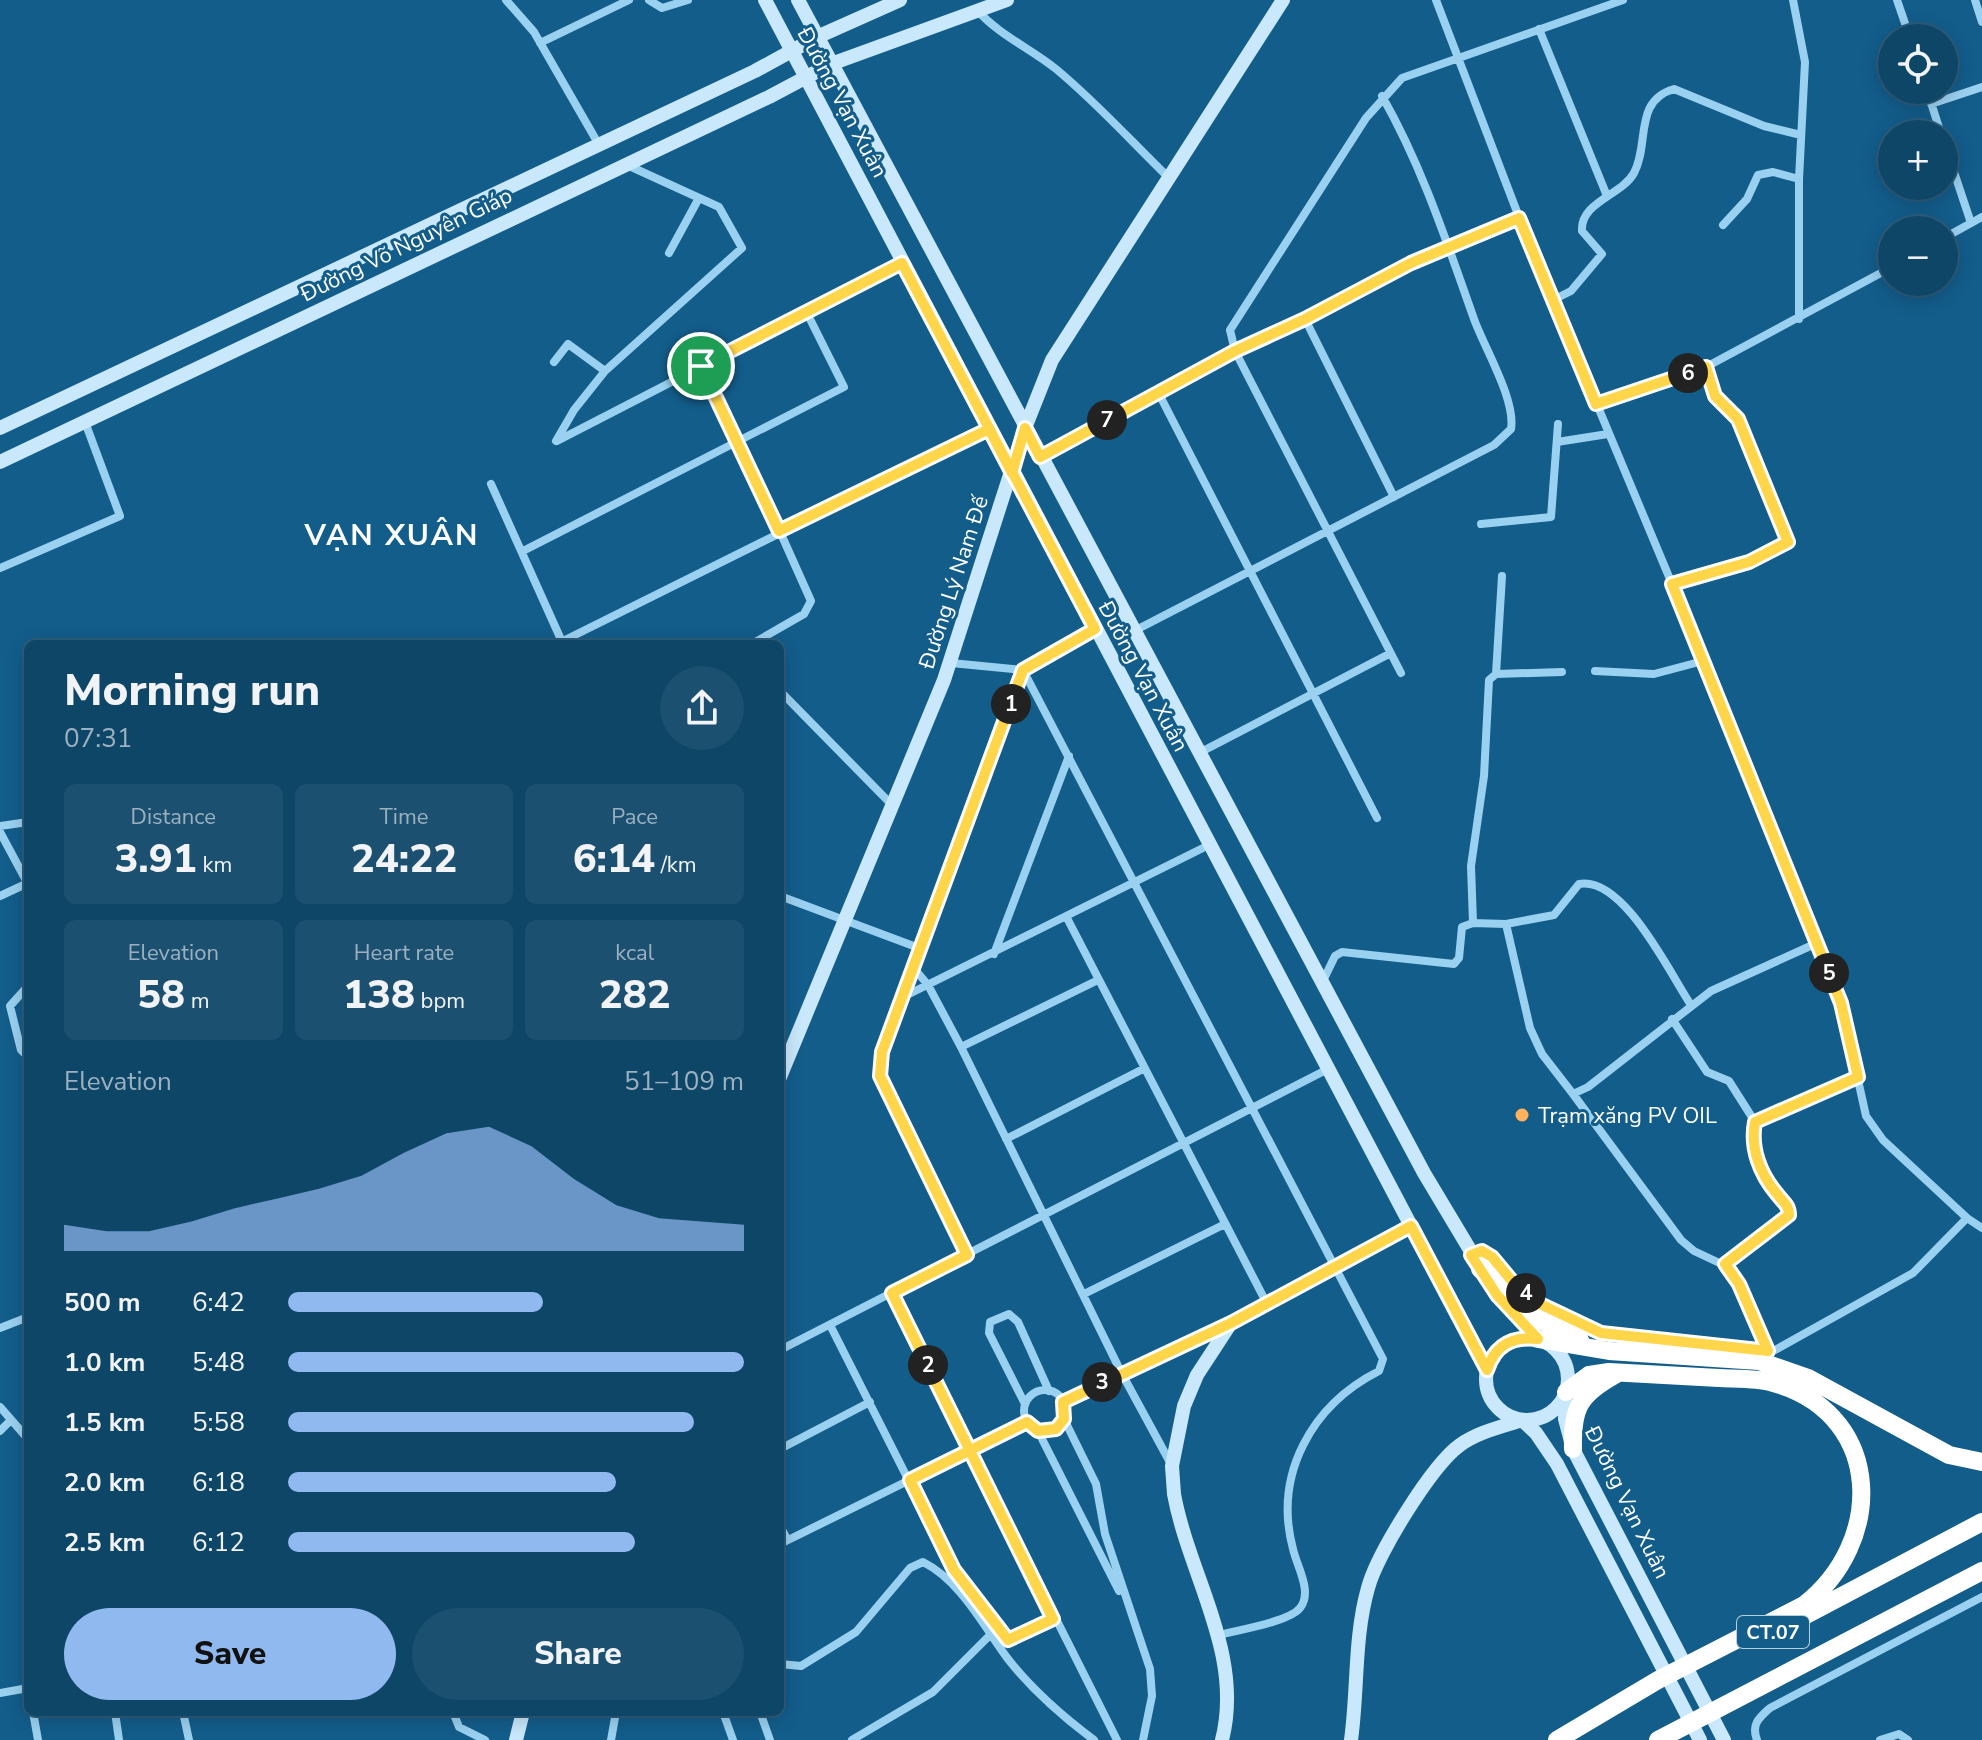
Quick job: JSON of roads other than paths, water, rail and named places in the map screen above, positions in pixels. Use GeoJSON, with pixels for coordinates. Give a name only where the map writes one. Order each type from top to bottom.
{"type":"FeatureCollection","features":[{"type":"Feature","properties":{"kind":"highway"},"geometry":{"type":"LineString","coordinates":[[1475,1262],[1543,1321],[1609,1351]]}},
{"type":"Feature","properties":{"kind":"highway"},"geometry":{"type":"LineString","coordinates":[[1538,1339],[1609,1351],[1759,1361],[1781,1367],[1926,1445],[1949,1455],[1982,1462]]}},
{"type":"Feature","properties":{"kind":"highway"},"geometry":{"type":"LineString","coordinates":[[1557,1740],[1658,1680],[1804,1605],[1822,1591],[1846,1561],[1862,1513],[1860,1475],[1844,1435],[1818,1407],[1780,1385],[1756,1380],[1619,1373],[1589,1375],[1566,1392]]}},
{"type":"Feature","properties":{"kind":"highway"},"geometry":{"type":"LineString","coordinates":[[1573,1449],[1573,1423],[1577,1408],[1597,1385],[1619,1373]]}},
{"type":"Feature","properties":{"kind":"highway","name":"CT.07"},"geometry":{"type":"LineString","coordinates":[[1564,1740],[1982,1522]]}},
{"type":"Feature","properties":{"kind":"highway","name":"CT.07"},"geometry":{"type":"LineString","coordinates":[[1658,1740],[1982,1571]]}},
{"type":"Feature","properties":{"kind":"highway"},"geometry":{"type":"LineString","coordinates":[[1679,1740],[1982,1582]]}},
{"type":"Feature","properties":{"kind":"main road","name":"Đường Vạn Xuân"},"geometry":{"type":"LineString","coordinates":[[765,0],[1487,1370]]}},
{"type":"Feature","properties":{"kind":"main road","name":"Đường Vạn Xuân"},"geometry":{"type":"LineString","coordinates":[[798,0],[1322,983],[1475,1262],[1497,1295],[1538,1339]]}},
{"type":"Feature","properties":{"kind":"main road","name":"Đường Võ Nguyên Giáp"},"geometry":{"type":"LineString","coordinates":[[3,423],[599,145],[817,37],[900,0]]}},
{"type":"Feature","properties":{"kind":"main road","name":"Đường Võ Nguyên Giáp"},"geometry":{"type":"LineString","coordinates":[[0,462],[627,165],[831,64],[1007,0]]}},
{"type":"Feature","properties":{"kind":"main road","name":"Đường Lý Nam Đế"},"geometry":{"type":"LineString","coordinates":[[784,1068],[951,663],[1025,428],[1052,360],[1283,0]]}},
{"type":"Feature","properties":{"kind":"main road"},"geometry":{"type":"LineString","coordinates":[[582,153],[594,179]]}},
{"type":"Feature","properties":{"kind":"main road"},"geometry":{"type":"LineString","coordinates":[[1222,1740],[1228,1698],[1219,1635],[1178,1516],[1172,1466],[1176,1437],[1193,1385],[1231,1323],[1411,1226]]}},
{"type":"Feature","properties":{"kind":"main road"},"geometry":{"type":"LineString","coordinates":[[1351,1740],[1360,1627],[1368,1587],[1381,1555],[1441,1461],[1482,1433],[1549,1414],[1566,1392],[1566,1365],[1550,1344],[1525,1337],[1500,1347],[1487,1370],[1489,1397],[1509,1416],[1522,1420]]}},
{"type":"Feature","properties":{"kind":"main road","name":"Đường Vạn Xuân"},"geometry":{"type":"LineString","coordinates":[[1566,1392],[1565,1419],[1573,1449],[1724,1740]]}},
{"type":"Feature","properties":{"kind":"main road","name":"Đường Vạn Xuân"},"geometry":{"type":"LineString","coordinates":[[1522,1420],[1536,1433],[1557,1464],[1700,1740]]}},
{"type":"Feature","properties":{"kind":"main road"},"geometry":{"type":"LineString","coordinates":[[516,1740],[520,1716]]}},
{"type":"Feature","properties":{"kind":"street"},"geometry":{"type":"LineString","coordinates":[[506,0],[540,43],[599,145]]}},
{"type":"Feature","properties":{"kind":"street"},"geometry":{"type":"LineString","coordinates":[[540,43],[629,0]]}},
{"type":"Feature","properties":{"kind":"street"},"geometry":{"type":"LineString","coordinates":[[649,0],[662,8],[688,0]]}},
{"type":"Feature","properties":{"kind":"street"},"geometry":{"type":"LineString","coordinates":[[1436,0],[1455,57],[1519,218],[1672,584],[1841,1003],[1870,1124],[1967,1218],[1982,1228]]}},
{"type":"Feature","properties":{"kind":"street"},"geometry":{"type":"LineString","coordinates":[[1401,673],[1235,351],[1230,330],[1382,96],[1402,78],[1623,0]]}},
{"type":"Feature","properties":{"kind":"street"},"geometry":{"type":"LineString","coordinates":[[1793,0],[1805,62],[1799,179],[1799,319]]}},
{"type":"Feature","properties":{"kind":"street"},"geometry":{"type":"LineString","coordinates":[[1897,0],[1905,24]]}},
{"type":"Feature","properties":{"kind":"street"},"geometry":{"type":"LineString","coordinates":[[1975,0],[1982,22]]}},
{"type":"Feature","properties":{"kind":"street"},"geometry":{"type":"LineString","coordinates":[[977,10],[994,28],[1044,59],[1071,82],[1168,177]]}},
{"type":"Feature","properties":{"kind":"street"},"geometry":{"type":"LineString","coordinates":[[1539,29],[1607,196]]}},
{"type":"Feature","properties":{"kind":"street"},"geometry":{"type":"LineString","coordinates":[[1958,95],[1982,87]]}},
{"type":"Feature","properties":{"kind":"street"},"geometry":{"type":"LineString","coordinates":[[1553,300],[1571,291],[1602,254],[1581,227],[1590,212],[1625,185],[1635,171],[1649,109],[1662,93],[1674,89],[1764,126],[1801,135]]}},
{"type":"Feature","properties":{"kind":"street"},"geometry":{"type":"LineString","coordinates":[[1134,631],[1494,445],[1511,429],[1510,407],[1474,320],[1450,246],[1397,121],[1382,96]]}},
{"type":"Feature","properties":{"kind":"street"},"geometry":{"type":"LineString","coordinates":[[1931,104],[1936,120]]}},
{"type":"Feature","properties":{"kind":"street"},"geometry":{"type":"LineString","coordinates":[[627,165],[719,207],[742,248],[605,371],[574,410],[556,441],[902,263]]}},
{"type":"Feature","properties":{"kind":"street"},"geometry":{"type":"LineString","coordinates":[[1723,225],[1747,199],[1758,175],[1773,172],[1799,179]]}},
{"type":"Feature","properties":{"kind":"street"},"geometry":{"type":"LineString","coordinates":[[1958,184],[1971,223]]}},
{"type":"Feature","properties":{"kind":"street"},"geometry":{"type":"LineString","coordinates":[[669,253],[699,198]]}},
{"type":"Feature","properties":{"kind":"street"},"geometry":{"type":"LineString","coordinates":[[1958,230],[1982,217]]}},
{"type":"Feature","properties":{"kind":"street"},"geometry":{"type":"LineString","coordinates":[[1040,457],[1235,351],[1450,246],[1519,218]]}},
{"type":"Feature","properties":{"kind":"street"},"geometry":{"type":"LineString","coordinates":[[1596,404],[1706,367],[1878,275]]}},
{"type":"Feature","properties":{"kind":"street"},"geometry":{"type":"LineString","coordinates":[[523,551],[844,387],[806,311]]}},
{"type":"Feature","properties":{"kind":"street"},"geometry":{"type":"LineString","coordinates":[[1305,319],[1394,497]]}},
{"type":"Feature","properties":{"kind":"street"},"geometry":{"type":"LineString","coordinates":[[554,362],[568,344],[605,371]]}},
{"type":"Feature","properties":{"kind":"street"},"geometry":{"type":"LineString","coordinates":[[701,366],[739,440],[809,594],[810,606],[804,614],[759,640]]}},
{"type":"Feature","properties":{"kind":"street"},"geometry":{"type":"LineString","coordinates":[[1672,584],[1749,562],[1788,542],[1738,419],[1715,396],[1706,367]]}},
{"type":"Feature","properties":{"kind":"street"},"geometry":{"type":"LineString","coordinates":[[1158,392],[1377,818]]}},
{"type":"Feature","properties":{"kind":"street"},"geometry":{"type":"LineString","coordinates":[[0,568],[120,516],[85,422]]}},
{"type":"Feature","properties":{"kind":"street"},"geometry":{"type":"LineString","coordinates":[[1481,524],[1549,520],[1552,514],[1558,424]]}},
{"type":"Feature","properties":{"kind":"street"},"geometry":{"type":"LineString","coordinates":[[568,640],[779,531],[989,429]]}},
{"type":"Feature","properties":{"kind":"street"},"geometry":{"type":"LineString","coordinates":[[1557,442],[1608,434]]}},
{"type":"Feature","properties":{"kind":"street"},"geometry":{"type":"LineString","coordinates":[[491,484],[560,640]]}},
{"type":"Feature","properties":{"kind":"street"},"geometry":{"type":"LineString","coordinates":[[1473,923],[1471,866],[1484,776],[1488,684],[1496,674],[1502,576]]}},
{"type":"Feature","properties":{"kind":"street"},"geometry":{"type":"LineString","coordinates":[[951,663],[1023,670],[1095,629]]}},
{"type":"Feature","properties":{"kind":"street"},"geometry":{"type":"LineString","coordinates":[[1199,753],[1389,654]]}},
{"type":"Feature","properties":{"kind":"street"},"geometry":{"type":"LineString","coordinates":[[1595,671],[1654,674],[1703,661]]}},
{"type":"Feature","properties":{"kind":"street"},"geometry":{"type":"LineString","coordinates":[[1023,670],[1383,1359],[1383,1366],[1347,1389],[1315,1421],[1294,1464],[1287,1516],[1306,1591],[1301,1607],[1291,1616],[1219,1635]]}},
{"type":"Feature","properties":{"kind":"street"},"geometry":{"type":"LineString","coordinates":[[967,1255],[880,1076],[882,1052],[1023,670]]}},
{"type":"Feature","properties":{"kind":"street"},"geometry":{"type":"LineString","coordinates":[[1496,674],[1562,672]]}},
{"type":"Feature","properties":{"kind":"street"},"geometry":{"type":"LineString","coordinates":[[784,695],[893,807]]}},
{"type":"Feature","properties":{"kind":"street"},"geometry":{"type":"LineString","coordinates":[[994,954],[1069,756]]}},
{"type":"Feature","properties":{"kind":"street"},"geometry":{"type":"LineString","coordinates":[[24,823],[0,829],[24,875]]}},
{"type":"Feature","properties":{"kind":"street"},"geometry":{"type":"LineString","coordinates":[[901,998],[1209,845]]}},
{"type":"Feature","properties":{"kind":"street"},"geometry":{"type":"LineString","coordinates":[[1322,983],[1335,956],[1342,952],[1454,964],[1459,958],[1460,931],[1473,923],[1506,924],[1554,915],[1579,884],[1604,891],[1638,921],[1691,1005]]}},
{"type":"Feature","properties":{"kind":"street"},"geometry":{"type":"LineString","coordinates":[[0,896],[24,885]]}},
{"type":"Feature","properties":{"kind":"street"},"geometry":{"type":"LineString","coordinates":[[784,898],[919,948]]}},
{"type":"Feature","properties":{"kind":"street"},"geometry":{"type":"LineString","coordinates":[[1067,918],[1096,981],[1266,1302]]}},
{"type":"Feature","properties":{"kind":"street"},"geometry":{"type":"LineString","coordinates":[[1506,924],[1530,1028],[1542,1054],[1681,1240],[1694,1251],[1725,1264],[1739,1284],[1768,1351]]}},
{"type":"Feature","properties":{"kind":"street"},"geometry":{"type":"LineString","coordinates":[[1573,1094],[1588,1087],[1691,1005],[1750,971],[1817,943]]}},
{"type":"Feature","properties":{"kind":"street"},"geometry":{"type":"LineString","coordinates":[[912,966],[928,985],[961,1047],[1121,1372],[1172,1466]]}},
{"type":"Feature","properties":{"kind":"street"},"geometry":{"type":"LineString","coordinates":[[961,1047],[1096,981]]}},
{"type":"Feature","properties":{"kind":"street"},"geometry":{"type":"LineString","coordinates":[[24,990],[10,1006],[24,1053]]}},
{"type":"Feature","properties":{"kind":"street"},"geometry":{"type":"LineString","coordinates":[[1672,1019],[1707,1072],[1729,1081],[1755,1122],[1753,1147],[1774,1190],[1787,1205],[1789,1215],[1725,1264]]}},
{"type":"Feature","properties":{"kind":"street"},"geometry":{"type":"LineString","coordinates":[[1006,1139],[1143,1069]]}},
{"type":"Feature","properties":{"kind":"street"},"geometry":{"type":"LineString","coordinates":[[784,1348],[1328,1069]]}},
{"type":"Feature","properties":{"kind":"street"},"geometry":{"type":"LineString","coordinates":[[1755,1122],[1858,1077]]}},
{"type":"Feature","properties":{"kind":"street"},"geometry":{"type":"LineString","coordinates":[[1475,1262],[1485,1252],[1516,1286],[1542,1305],[1601,1333],[1768,1351],[1906,1278],[1967,1218]]}},
{"type":"Feature","properties":{"kind":"street"},"geometry":{"type":"LineString","coordinates":[[1084,1294],[1225,1224]]}},
{"type":"Feature","properties":{"kind":"street"},"geometry":{"type":"LineString","coordinates":[[892,1293],[1053,1619],[1117,1740]]}},
{"type":"Feature","properties":{"kind":"street"},"geometry":{"type":"LineString","coordinates":[[1131,1615],[1038,1431],[1027,1422],[1025,1404],[989,1333],[990,1322],[1009,1314],[1018,1322],[1049,1391],[1063,1402],[1064,1419],[1096,1484],[1105,1534],[1131,1615],[1151,1683],[1152,1696],[1143,1740]]}},
{"type":"Feature","properties":{"kind":"street"},"geometry":{"type":"LineString","coordinates":[[0,1328],[24,1319]]}},
{"type":"Feature","properties":{"kind":"street"},"geometry":{"type":"LineString","coordinates":[[1063,1402],[1121,1372],[1231,1323]]}},
{"type":"Feature","properties":{"kind":"street"},"geometry":{"type":"LineString","coordinates":[[830,1325],[954,1570],[1054,1710],[1094,1740]]}},
{"type":"Feature","properties":{"kind":"street"},"geometry":{"type":"LineString","coordinates":[[1025,1404],[1037,1392],[1049,1391]]}},
{"type":"Feature","properties":{"kind":"street"},"geometry":{"type":"LineString","coordinates":[[784,1447],[870,1402]]}},
{"type":"Feature","properties":{"kind":"street"},"geometry":{"type":"LineString","coordinates":[[0,1407],[24,1435]]}},
{"type":"Feature","properties":{"kind":"street"},"geometry":{"type":"LineString","coordinates":[[1038,1431],[1056,1429],[1064,1419]]}},
{"type":"Feature","properties":{"kind":"street"},"geometry":{"type":"LineString","coordinates":[[0,1431],[10,1421]]}},
{"type":"Feature","properties":{"kind":"street"},"geometry":{"type":"LineString","coordinates":[[784,1542],[1027,1422]]}},
{"type":"Feature","properties":{"kind":"street"},"geometry":{"type":"LineString","coordinates":[[784,1664],[801,1666],[856,1632],[917,1562],[931,1566],[992,1633],[1004,1642]]}},
{"type":"Feature","properties":{"kind":"street"},"geometry":{"type":"LineString","coordinates":[[1757,1740],[1756,1721],[1770,1708],[1982,1597]]}},
{"type":"Feature","properties":{"kind":"street"},"geometry":{"type":"LineString","coordinates":[[1004,1642],[1053,1619]]}},
{"type":"Feature","properties":{"kind":"street"},"geometry":{"type":"LineString","coordinates":[[852,1740],[933,1692],[992,1633]]}},
{"type":"Feature","properties":{"kind":"street"},"geometry":{"type":"LineString","coordinates":[[0,1693],[24,1689]]}},
{"type":"Feature","properties":{"kind":"street"},"geometry":{"type":"LineString","coordinates":[[34,1716],[38,1740]]}},
{"type":"Feature","properties":{"kind":"street"},"geometry":{"type":"LineString","coordinates":[[116,1716],[119,1740]]}},
{"type":"Feature","properties":{"kind":"street"},"geometry":{"type":"LineString","coordinates":[[184,1716],[189,1740]]}},
{"type":"Feature","properties":{"kind":"street"},"geometry":{"type":"LineString","coordinates":[[455,1716],[459,1727],[485,1740]]}},
{"type":"Feature","properties":{"kind":"street"},"geometry":{"type":"LineString","coordinates":[[611,1740],[615,1716]]}},
{"type":"Feature","properties":{"kind":"street"},"geometry":{"type":"LineString","coordinates":[[724,1716],[733,1740]]}},
{"type":"Feature","properties":{"kind":"street"},"geometry":{"type":"LineString","coordinates":[[761,1716],[770,1740]]}},
{"type":"Feature","properties":{"kind":"street"},"geometry":{"type":"LineString","coordinates":[[1880,1740],[1899,1734],[1908,1740]]}},
{"type":"Feature","properties":{"kind":"place","name":"Trạm xăng PV OIL"},"geometry":{"type":"Point","coordinates":[1522,1115]}},
{"type":"Feature","properties":{"kind":"district","name":"VẠN XUÂN"},"geometry":{"type":"Point","coordinates":[392,535]}}]}
